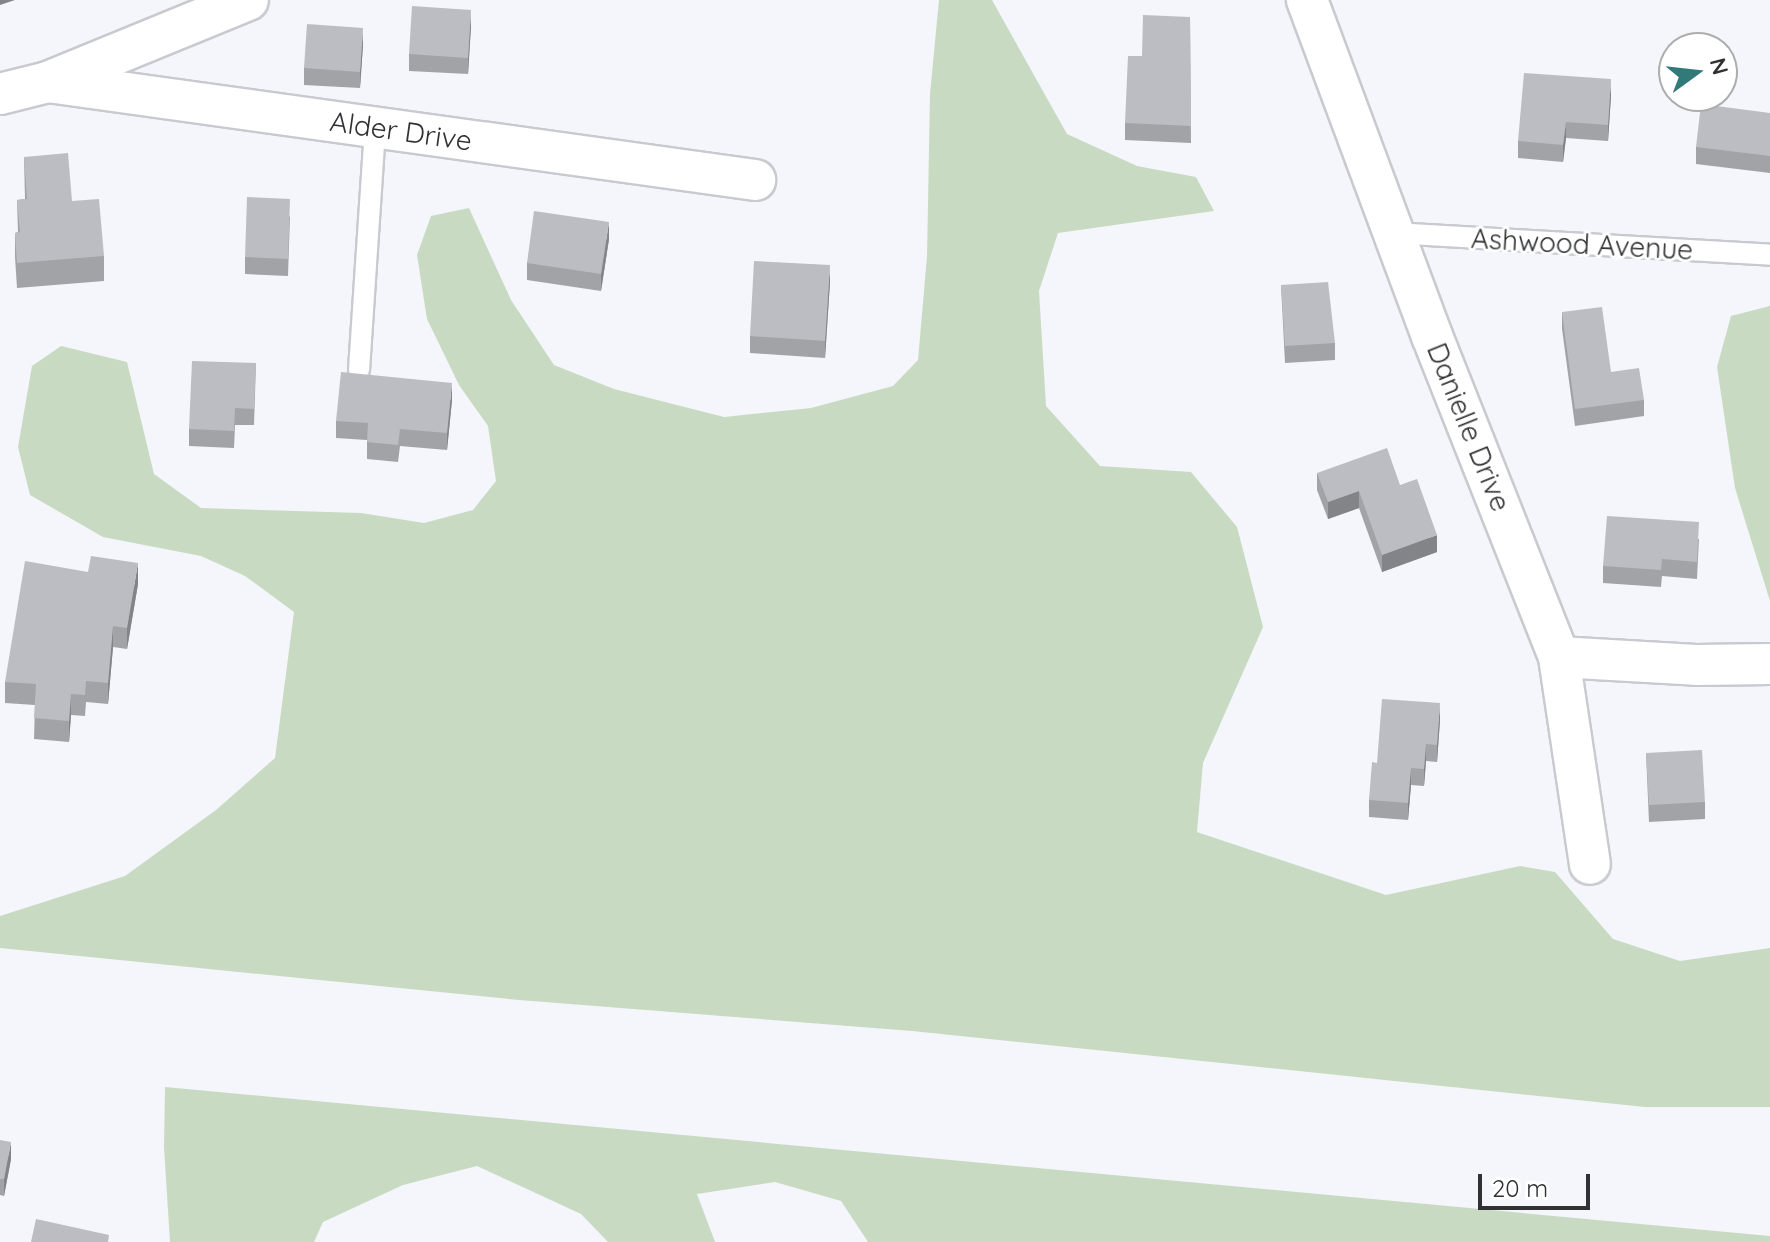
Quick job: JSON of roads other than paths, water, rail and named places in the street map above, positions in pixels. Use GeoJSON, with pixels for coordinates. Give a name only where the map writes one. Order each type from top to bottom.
{"type":"FeatureCollection","features":[{"type":"Feature","properties":{"kind":"street"},"geometry":{"type":"LineString","coordinates":[[0,94],[48,82],[248,0]]}},
{"type":"Feature","properties":{"kind":"street","name":"Danielle Drive"},"geometry":{"type":"LineString","coordinates":[[1307,0],[1559,657],[1590,864]]}},
{"type":"Feature","properties":{"kind":"street","name":"Alder Drive"},"geometry":{"type":"LineString","coordinates":[[48,82],[755,180]]}},
{"type":"Feature","properties":{"kind":"street"},"geometry":{"type":"LineString","coordinates":[[1559,657],[1696,665],[1770,664]]}},
{"type":"Feature","properties":{"kind":"lane"},"geometry":{"type":"LineString","coordinates":[[359,370],[375,127]]}},
{"type":"Feature","properties":{"kind":"lane","name":"Ashwood Avenue"},"geometry":{"type":"LineString","coordinates":[[1394,233],[1770,255]]}}]}
